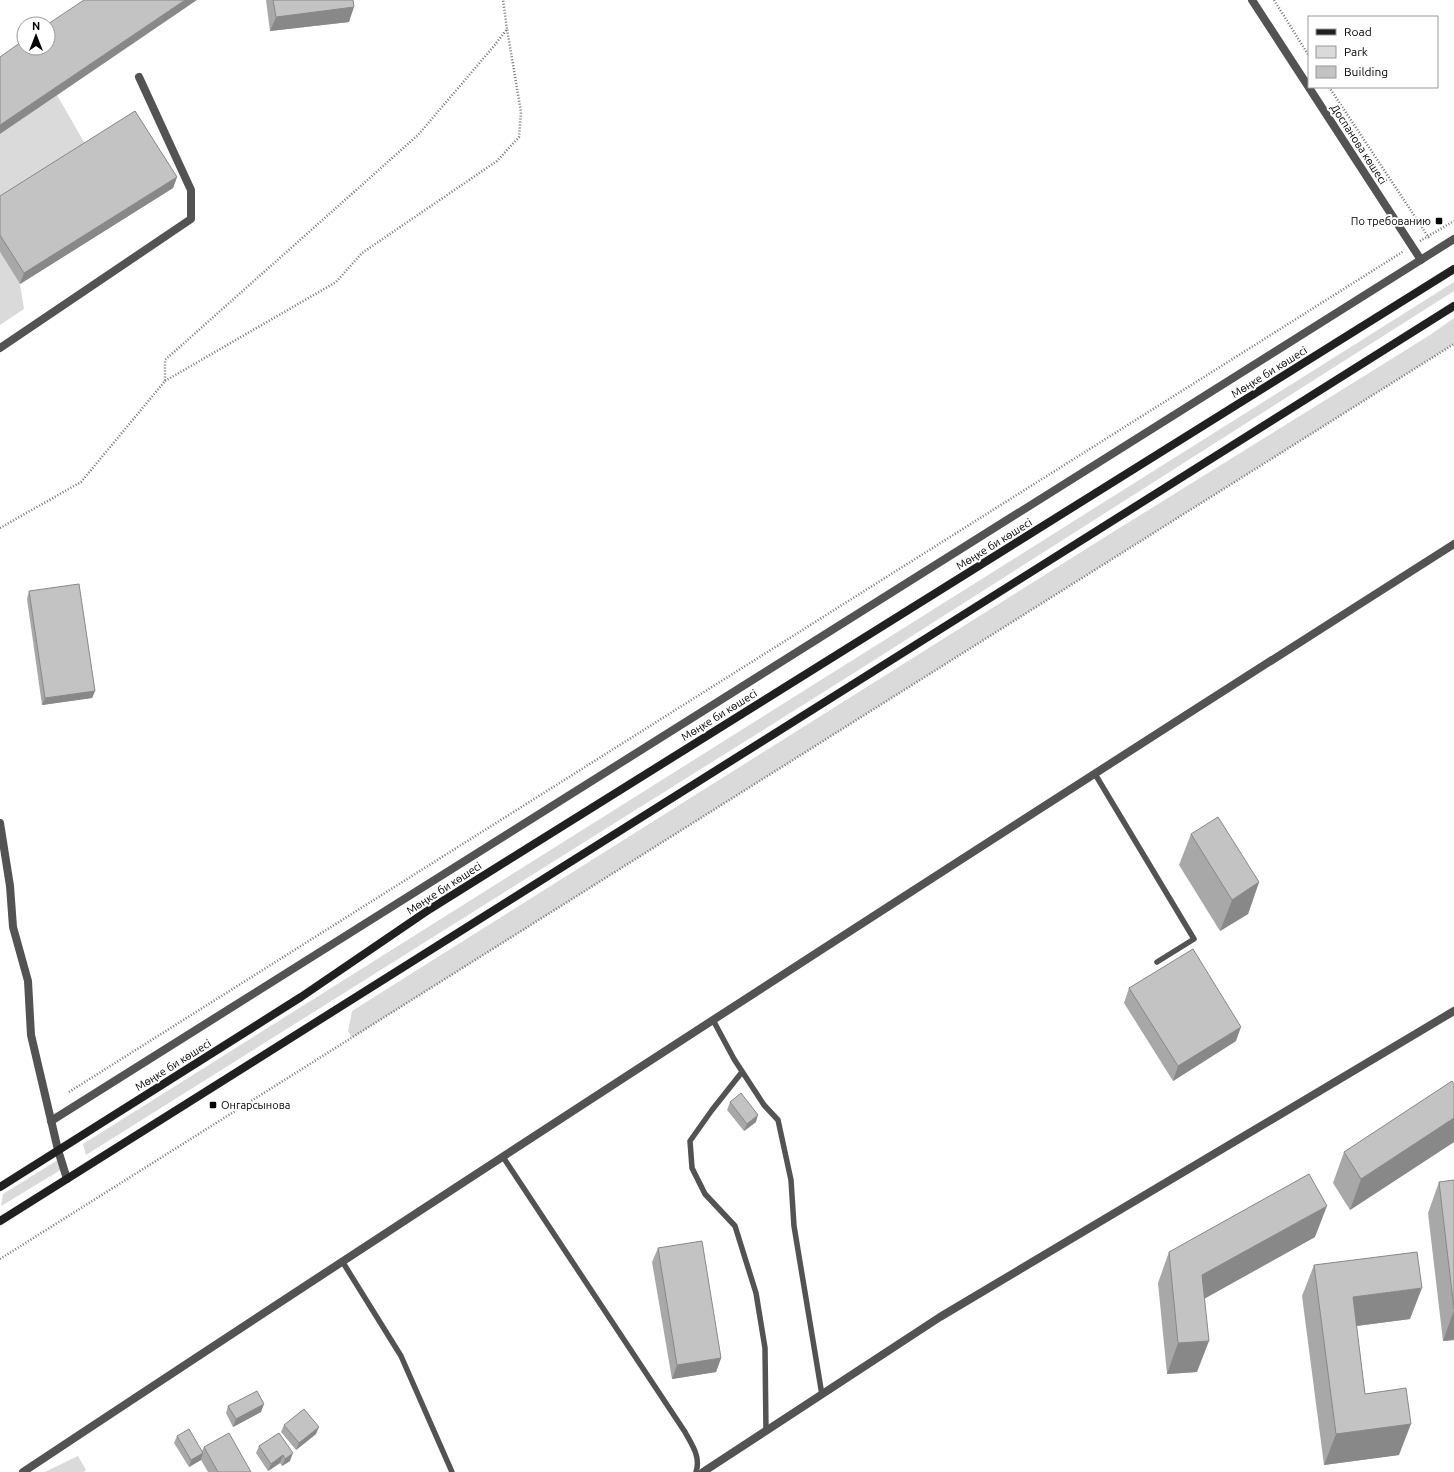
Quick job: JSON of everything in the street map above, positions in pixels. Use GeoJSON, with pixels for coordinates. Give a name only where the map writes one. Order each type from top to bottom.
{"type":"FeatureCollection","features":[{"type":"Feature","properties":{"kind":"main road","name":"Мөңке би көшесі"},"geometry":{"type":"LineString","coordinates":[[0,1187],[301,997],[430,909],[1454,269]]}},
{"type":"Feature","properties":{"kind":"main road"},"geometry":{"type":"LineString","coordinates":[[0,1221],[1454,306]]}},
{"type":"Feature","properties":{"kind":"main road"},"geometry":{"type":"LineString","coordinates":[[0,1179],[15,1178]]}},
{"type":"Feature","properties":{"kind":"street","name":"Доспанова көшесі"},"geometry":{"type":"LineString","coordinates":[[1252,0],[1308,86]]}},
{"type":"Feature","properties":{"kind":"street"},"geometry":{"type":"LineString","coordinates":[[0,348],[191,219],[191,190],[139,77]]}},
{"type":"Feature","properties":{"kind":"street","name":"Доспанова көшесі"},"geometry":{"type":"LineString","coordinates":[[1309,88],[1421,260]]}},
{"type":"Feature","properties":{"kind":"street"},"geometry":{"type":"LineString","coordinates":[[51,1121],[1454,239]]}},
{"type":"Feature","properties":{"kind":"street"},"geometry":{"type":"LineString","coordinates":[[23,1472],[503,1156],[1454,544]]}},
{"type":"Feature","properties":{"kind":"street"},"geometry":{"type":"LineString","coordinates":[[0,823],[10,886],[13,927],[28,981],[31,1035],[58,1150],[67,1179]]}},
{"type":"Feature","properties":{"kind":"street"},"geometry":{"type":"LineString","coordinates":[[703,1472],[940,1317],[1454,1011]]}},
{"type":"Feature","properties":{"kind":"lane"},"geometry":{"type":"LineString","coordinates":[[1095,774],[1194,939],[1157,962]]}},
{"type":"Feature","properties":{"kind":"lane"},"geometry":{"type":"LineString","coordinates":[[713,1020],[742,1072],[764,1105],[778,1120],[791,1180],[794,1226],[822,1395]]}},
{"type":"Feature","properties":{"kind":"lane"},"geometry":{"type":"LineString","coordinates":[[742,1072],[690,1141],[692,1168],[704,1194],[735,1226],[756,1293],[764,1348],[766,1431]]}},
{"type":"Feature","properties":{"kind":"lane"},"geometry":{"type":"LineString","coordinates":[[503,1156],[685,1432],[697,1456],[696,1472]]}},
{"type":"Feature","properties":{"kind":"lane"},"geometry":{"type":"LineString","coordinates":[[342,1261],[401,1356],[452,1472]]}},
{"type":"Feature","properties":{"kind":"path"},"geometry":{"type":"LineString","coordinates":[[0,528],[81,482],[165,381],[336,282],[362,253],[497,161],[519,137],[521,112],[503,0]]}},
{"type":"Feature","properties":{"kind":"path"},"geometry":{"type":"LineString","coordinates":[[1274,0],[1308,54]]}},
{"type":"Feature","properties":{"kind":"path"},"geometry":{"type":"LineString","coordinates":[[165,381],[165,360],[418,135],[507,29]]}},
{"type":"Feature","properties":{"kind":"path"},"geometry":{"type":"LineString","coordinates":[[1330,88],[1427,238]]}},
{"type":"Feature","properties":{"kind":"path"},"geometry":{"type":"LineString","coordinates":[[69,1092],[1454,221]]}},
{"type":"Feature","properties":{"kind":"path"},"geometry":{"type":"LineString","coordinates":[[0,1259],[1454,344]]}},
{"type":"Feature","properties":{"kind":"green space"},"geometry":{"type":"Polygon","coordinates":[[[57,95],[88,149],[0,204],[0,134],[57,95]]]}},
{"type":"Feature","properties":{"kind":"green space"},"geometry":{"type":"Polygon","coordinates":[[[0,252],[20,284],[24,309],[0,325],[0,252]]]}},
{"type":"Feature","properties":{"kind":"green space"},"geometry":{"type":"Polygon","coordinates":[[[1454,282],[1454,291],[857,671],[86,1155],[83,1144],[1454,282]]]}},
{"type":"Feature","properties":{"kind":"green space"},"geometry":{"type":"Polygon","coordinates":[[[1454,318],[1454,344],[352,1038],[348,1031],[352,1011],[1105,537],[1430,335],[1454,318]]]}},
{"type":"Feature","properties":{"kind":"green space"},"geometry":{"type":"Polygon","coordinates":[[[61,1158],[64,1168],[1,1206],[3,1194],[61,1158]]]}},
{"type":"Feature","properties":{"kind":"green space"},"geometry":{"type":"Polygon","coordinates":[[[78,1456],[86,1470],[84,1472],[45,1472],[78,1456]]]}},
{"type":"Feature","properties":{"kind":"building"},"geometry":{"type":"Polygon","coordinates":[[[84,0],[185,0],[0,125],[0,57],[16,46],[16,56],[56,56],[56,19],[84,0]]]}},
{"type":"Feature","properties":{"kind":"building"},"geometry":{"type":"Polygon","coordinates":[[[273,0],[353,0],[354,7],[276,17],[273,0]]]}},
{"type":"Feature","properties":{"kind":"building"},"geometry":{"type":"Polygon","coordinates":[[[135,111],[177,177],[24,273],[0,235],[0,196],[135,111]]]}},
{"type":"Feature","properties":{"kind":"building"},"geometry":{"type":"Polygon","coordinates":[[[79,584],[95,691],[45,698],[29,591],[79,584]]]}},
{"type":"Feature","properties":{"kind":"building"},"geometry":{"type":"Polygon","coordinates":[[[1218,817],[1259,882],[1232,900],[1191,834],[1218,817]]]}},
{"type":"Feature","properties":{"kind":"building"},"geometry":{"type":"Polygon","coordinates":[[[1193,949],[1241,1027],[1178,1066],[1129,988],[1193,949]]]}},
{"type":"Feature","properties":{"kind":"building"},"geometry":{"type":"Polygon","coordinates":[[[1452,1081],[1454,1084],[1454,1118],[1361,1179],[1344,1152],[1452,1081]]]}},
{"type":"Feature","properties":{"kind":"building"},"geometry":{"type":"Polygon","coordinates":[[[741,1093],[758,1115],[747,1124],[730,1102],[741,1093]]]}},
{"type":"Feature","properties":{"kind":"building"},"geometry":{"type":"Polygon","coordinates":[[[1309,1174],[1327,1206],[1202,1275],[1209,1341],[1178,1343],[1169,1252],[1309,1174]]]}},
{"type":"Feature","properties":{"kind":"building"},"geometry":{"type":"Polygon","coordinates":[[[1454,1180],[1454,1309],[1439,1182],[1454,1180]]]}},
{"type":"Feature","properties":{"kind":"building"},"geometry":{"type":"Polygon","coordinates":[[[702,1241],[721,1358],[677,1365],[658,1248],[702,1241]]]}},
{"type":"Feature","properties":{"kind":"building"},"geometry":{"type":"Polygon","coordinates":[[[1417,1252],[1422,1288],[1353,1297],[1365,1394],[1406,1388],[1411,1424],[1336,1434],[1314,1265],[1417,1252]]]}},
{"type":"Feature","properties":{"kind":"building"},"geometry":{"type":"Polygon","coordinates":[[[257,1391],[264,1404],[236,1419],[228,1406],[257,1391]]]}},
{"type":"Feature","properties":{"kind":"building"},"geometry":{"type":"Polygon","coordinates":[[[304,1409],[319,1427],[299,1443],[284,1425],[304,1409]]]}},
{"type":"Feature","properties":{"kind":"building"},"geometry":{"type":"Polygon","coordinates":[[[189,1429],[203,1453],[191,1460],[177,1436],[189,1429]]]}},
{"type":"Feature","properties":{"kind":"building"},"geometry":{"type":"Polygon","coordinates":[[[229,1433],[251,1472],[218,1472],[204,1447],[229,1433]]]}},
{"type":"Feature","properties":{"kind":"building"},"geometry":{"type":"Polygon","coordinates":[[[279,1433],[293,1453],[285,1459],[283,1455],[271,1464],[259,1446],[279,1433]]]}},
{"type":"Feature","properties":{"kind":"place","name":"По требованию"},"geometry":{"type":"Point","coordinates":[1439,221]}},
{"type":"Feature","properties":{"kind":"place","name":"Онгарсынова"},"geometry":{"type":"Point","coordinates":[213,1105]}}]}
